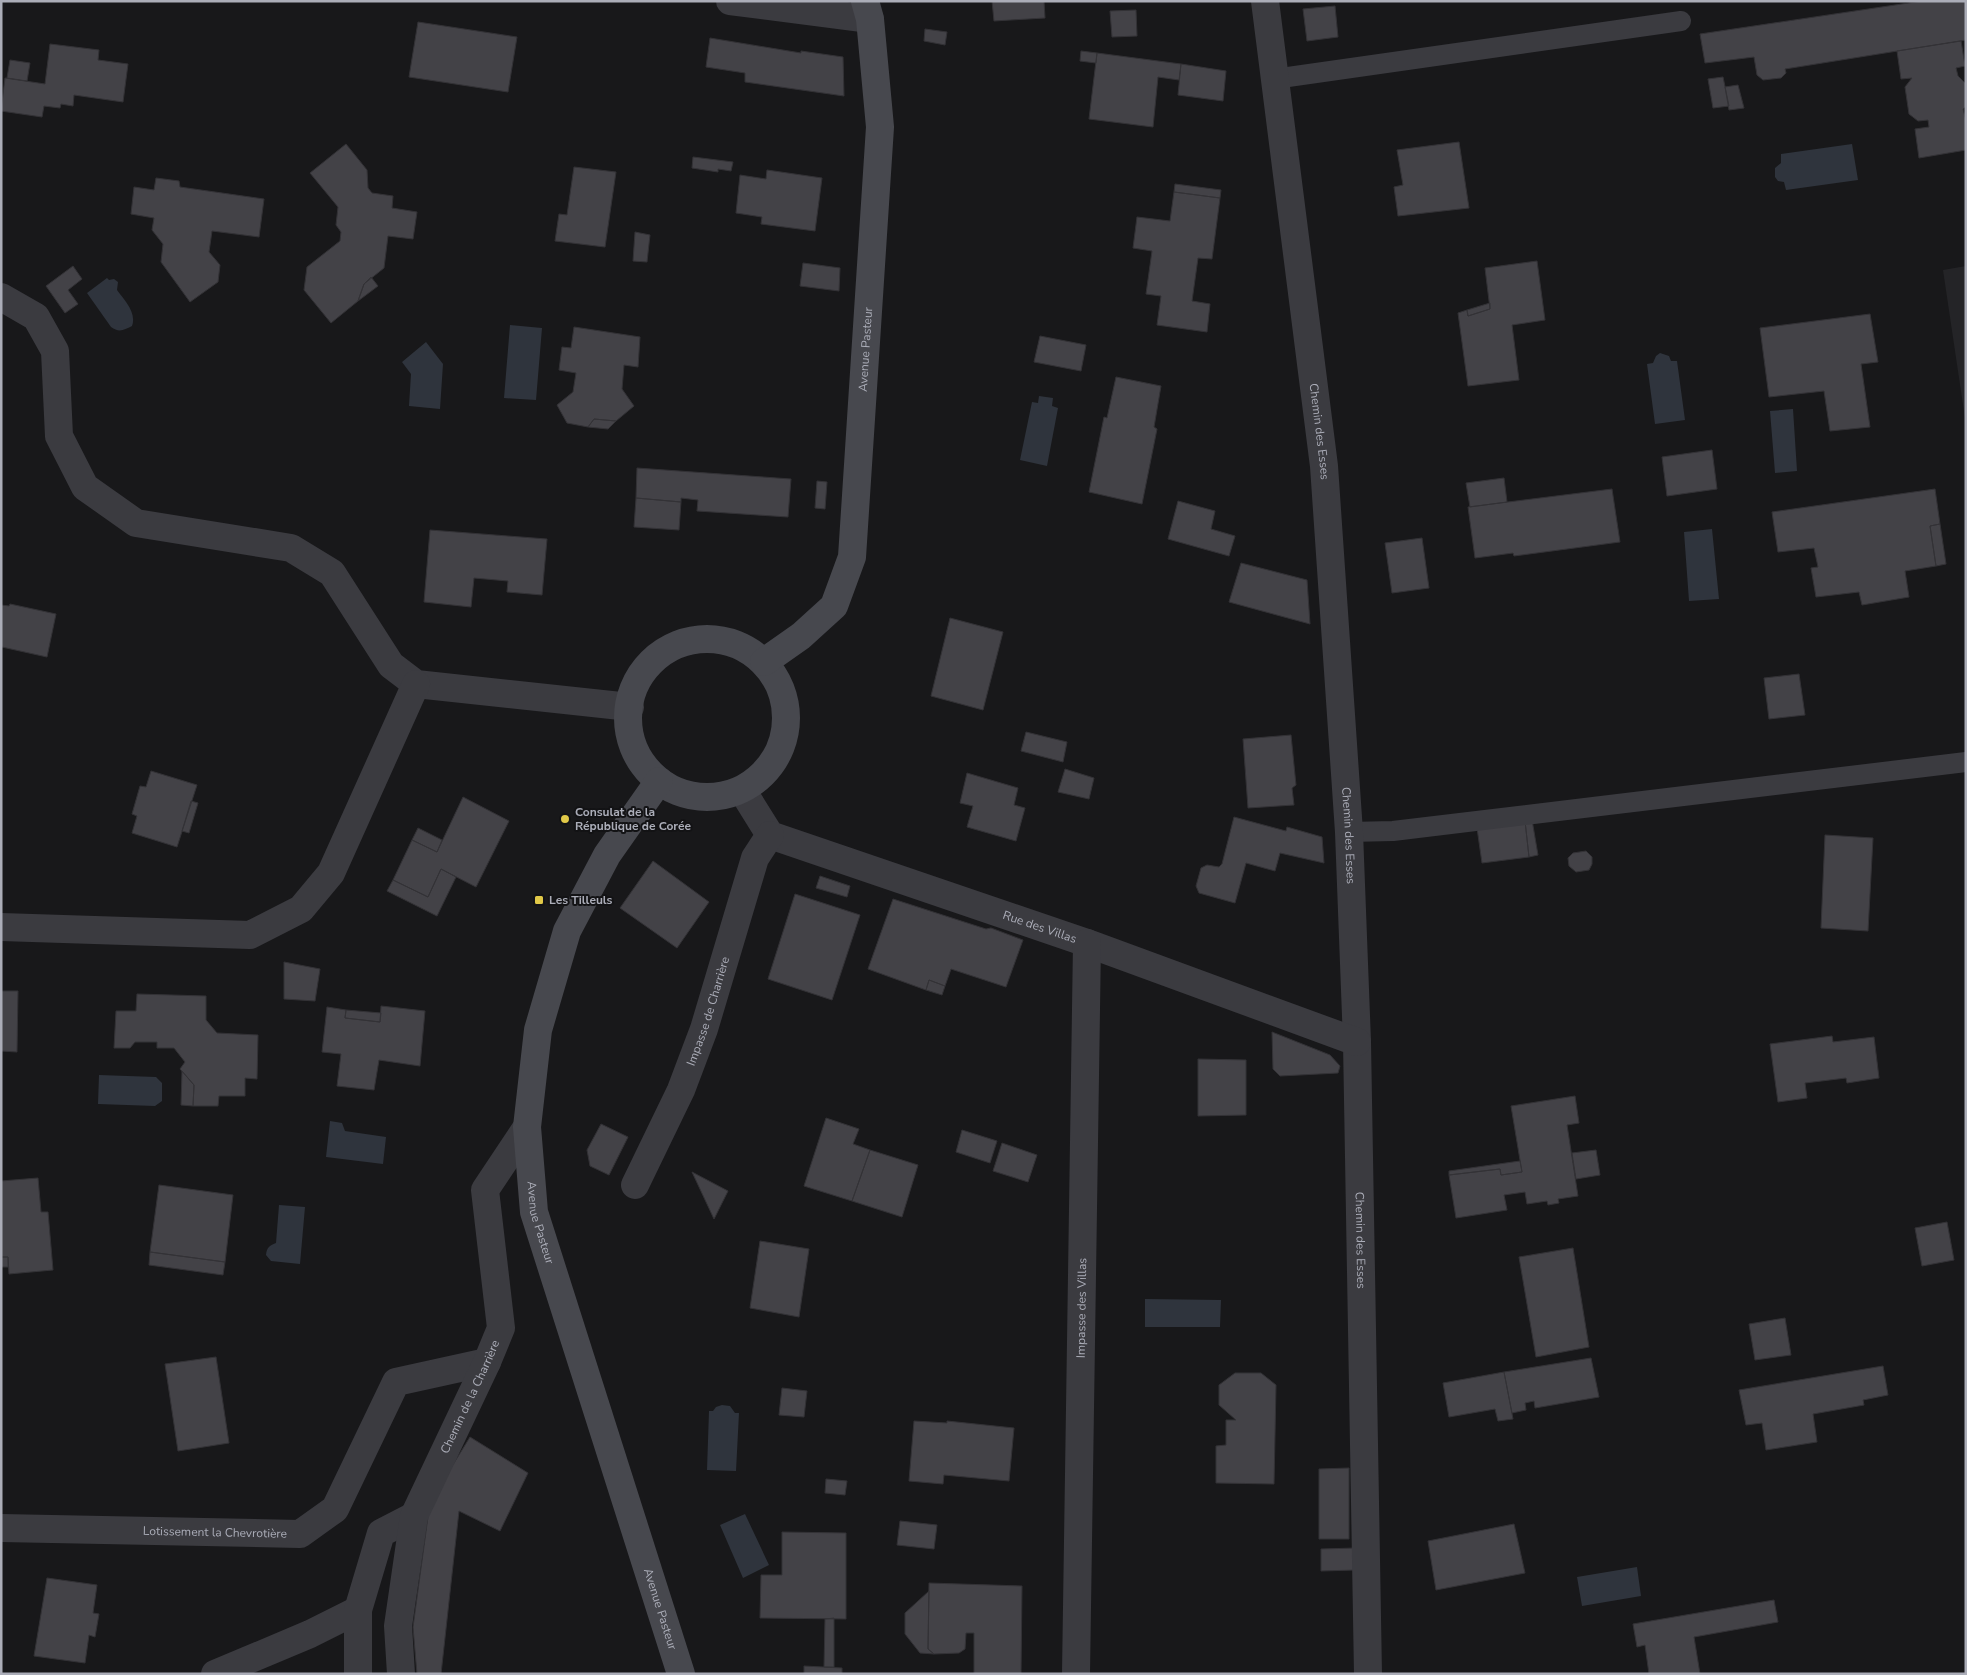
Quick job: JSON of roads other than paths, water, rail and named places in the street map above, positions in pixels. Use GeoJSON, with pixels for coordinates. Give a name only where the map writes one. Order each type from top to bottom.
{"type":"FeatureCollection","features":[{"type":"Feature","properties":{"kind":"main road","name":"Avenue Pasteur"},"geometry":{"type":"LineString","coordinates":[[764,662],[801,636],[834,606],[852,557],[880,127],[868,10]]}},
{"type":"Feature","properties":{"kind":"main road"},"geometry":{"type":"LineString","coordinates":[[708,638],[736,643],[764,662],[780,684],[788,722],[781,749],[765,774],[742,790],[713,797],[685,794],[659,781],[640,760],[630,739],[630,707],[633,688],[648,665],[661,653],[686,641],[708,638]]}},
{"type":"Feature","properties":{"kind":"main road","name":"Avenue Pasteur"},"geometry":{"type":"LineString","coordinates":[[659,781],[607,855],[567,931],[538,1030],[527,1127],[534,1212],[681,1674]]}},
{"type":"Feature","properties":{"kind":"street"},"geometry":{"type":"LineString","coordinates":[[730,1],[868,10]]}},
{"type":"Feature","properties":{"kind":"street","name":"Chemin des Esses"},"geometry":{"type":"LineString","coordinates":[[1265,1],[1324,466],[1349,832],[1357,1042],[1368,1674]]}},
{"type":"Feature","properties":{"kind":"street"},"geometry":{"type":"LineString","coordinates":[[1,297],[36,317],[55,351],[59,436],[85,487],[136,523],[291,548],[332,573],[391,666],[416,684],[630,707]]}},
{"type":"Feature","properties":{"kind":"street"},"geometry":{"type":"LineString","coordinates":[[1,927],[250,935],[301,909],[331,873],[416,684]]}},
{"type":"Feature","properties":{"kind":"street"},"geometry":{"type":"LineString","coordinates":[[742,790],[770,835]]}},
{"type":"Feature","properties":{"kind":"street","name":"Rue des Villas"},"geometry":{"type":"LineString","coordinates":[[770,835],[1087,943],[1357,1042]]}},
{"type":"Feature","properties":{"kind":"street","name":"Impasse de Charrière"},"geometry":{"type":"LineString","coordinates":[[635,1185],[680,1090],[704,1029],[755,858],[770,835]]}},
{"type":"Feature","properties":{"kind":"street","name":"Impasse des Villas"},"geometry":{"type":"LineString","coordinates":[[1076,1674],[1087,943]]}},
{"type":"Feature","properties":{"kind":"street","name":"Chemin de la Charrière"},"geometry":{"type":"LineString","coordinates":[[400,1674],[398,1626],[414,1516],[487,1362],[501,1328],[484,1190],[527,1127]]}},
{"type":"Feature","properties":{"kind":"street","name":"Lotissement la Chevrotière"},"geometry":{"type":"LineString","coordinates":[[1,1528],[300,1534],[335,1509],[396,1382],[487,1362]]}},
{"type":"Feature","properties":{"kind":"street"},"geometry":{"type":"LineString","coordinates":[[358,1674],[358,1610],[380,1533],[414,1516]]}},
{"type":"Feature","properties":{"kind":"street"},"geometry":{"type":"LineString","coordinates":[[216,1674],[310,1634],[358,1610]]}},
{"type":"Feature","properties":{"kind":"lane"},"geometry":{"type":"LineString","coordinates":[[1274,79],[1681,22]]}},
{"type":"Feature","properties":{"kind":"lane"},"geometry":{"type":"LineString","coordinates":[[1349,832],[1393,831],[1966,762]]}},
{"type":"Feature","properties":{"kind":"place","name":"Consulat de la République de Corée"},"geometry":{"type":"Point","coordinates":[565,819]}},
{"type":"Feature","properties":{"kind":"place","name":"Les Tilleuls"},"geometry":{"type":"Point","coordinates":[539,900]}}]}
